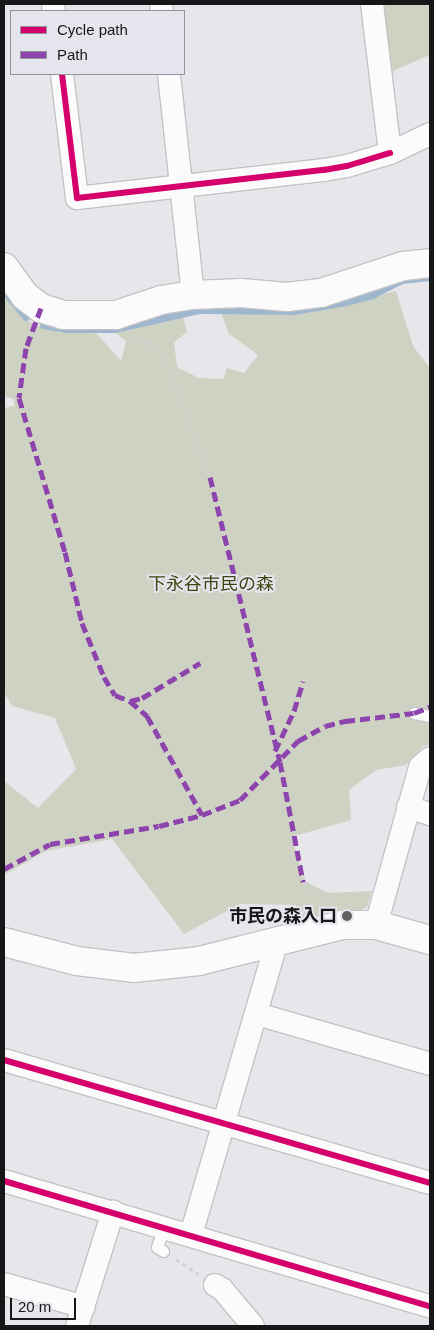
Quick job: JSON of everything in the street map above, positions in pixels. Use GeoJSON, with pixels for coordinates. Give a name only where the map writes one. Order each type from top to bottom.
{"type":"FeatureCollection","features":[{"type":"Feature","properties":{"kind":"main road"},"geometry":{"type":"LineString","coordinates":[[4,267],[26,296],[41,308],[64,315],[116,315],[161,300],[193,295],[241,293],[295,296],[321,293],[403,266],[430,263]]}},
{"type":"Feature","properties":{"kind":"main road"},"geometry":{"type":"LineString","coordinates":[[4,942],[77,961],[134,968],[199,961],[342,926],[378,914],[430,940]]}},
{"type":"Feature","properties":{"kind":"street"},"geometry":{"type":"LineString","coordinates":[[372,4],[390,152]]}},
{"type":"Feature","properties":{"kind":"street"},"geometry":{"type":"LineString","coordinates":[[62,75],[77,198],[347,166],[390,152],[430,134]]}},
{"type":"Feature","properties":{"kind":"street"},"geometry":{"type":"LineString","coordinates":[[169,75],[193,295]]}},
{"type":"Feature","properties":{"kind":"street"},"geometry":{"type":"LineString","coordinates":[[378,914],[420,767],[430,758]]}},
{"type":"Feature","properties":{"kind":"street"},"geometry":{"type":"LineString","coordinates":[[408,807],[430,814]]}},
{"type":"Feature","properties":{"kind":"street"},"geometry":{"type":"LineString","coordinates":[[191,1235],[273,955],[269,944]]}},
{"type":"Feature","properties":{"kind":"street"},"geometry":{"type":"LineString","coordinates":[[257,1014],[430,1064]]}},
{"type":"Feature","properties":{"kind":"street"},"geometry":{"type":"LineString","coordinates":[[4,1060],[430,1183]]}},
{"type":"Feature","properties":{"kind":"street"},"geometry":{"type":"LineString","coordinates":[[4,1181],[430,1306]]}},
{"type":"Feature","properties":{"kind":"street"},"geometry":{"type":"LineString","coordinates":[[4,1284],[80,1316],[113,1212]]}},
{"type":"Feature","properties":{"kind":"street"},"geometry":{"type":"LineString","coordinates":[[215,1285],[222,1289],[253,1326]]}},
{"type":"Feature","properties":{"kind":"lane"},"geometry":{"type":"LineString","coordinates":[[414,713],[430,716]]}},
{"type":"Feature","properties":{"kind":"lane"},"geometry":{"type":"LineString","coordinates":[[163,1251],[158,1246],[164,1227]]}},
{"type":"Feature","properties":{"kind":"path"},"geometry":{"type":"LineString","coordinates":[[116,315],[128,336],[148,343],[166,360],[210,477]]}},
{"type":"Feature","properties":{"kind":"path"},"geometry":{"type":"LineString","coordinates":[[303,882],[309,889],[327,899],[378,914]]}},
{"type":"Feature","properties":{"kind":"path"},"geometry":{"type":"LineString","coordinates":[[163,1251],[215,1285]]}},
{"type":"Feature","properties":{"kind":"green space"},"geometry":{"type":"Polygon","coordinates":[[[383,4],[430,4],[430,55],[390,72],[383,4]]]}},
{"type":"Feature","properties":{"kind":"green space","name":"下永谷市民の森"},"geometry":{"type":"Polygon","coordinates":[[[396,291],[413,346],[430,368],[430,745],[423,746],[406,765],[376,770],[349,790],[351,820],[291,837],[306,882],[328,893],[372,891],[367,907],[357,913],[303,923],[296,905],[240,904],[184,934],[112,839],[46,851],[4,875],[4,781],[38,808],[76,769],[55,718],[12,706],[4,692],[4,408],[14,406],[14,399],[4,396],[4,295],[26,320],[42,327],[97,334],[121,361],[126,341],[114,332],[181,310],[187,332],[174,342],[177,367],[199,378],[223,379],[227,368],[244,373],[258,355],[229,334],[221,313],[294,315],[396,291]]]}},
{"type":"Feature","properties":{"kind":"waterway"},"geometry":{"type":"LineString","coordinates":[[43,325],[67,329],[114,329],[200,310],[293,311],[341,303],[372,295],[401,280],[430,277]]}},
{"type":"Feature","properties":{"kind":"waterway"},"geometry":{"type":"LineString","coordinates":[[4,291],[26,317]]}},
{"type":"Feature","properties":{"kind":"marked path"},"geometry":{"type":"LineString","coordinates":[[41,308],[26,348],[19,398],[65,552],[82,623],[104,677],[115,695],[130,701],[142,698],[200,663]]}},
{"type":"Feature","properties":{"kind":"marked path"},"geometry":{"type":"LineString","coordinates":[[210,477],[280,762],[303,882]]}},
{"type":"Feature","properties":{"kind":"marked path"},"geometry":{"type":"LineString","coordinates":[[275,751],[294,711],[303,681]]}},
{"type":"Feature","properties":{"kind":"marked path"},"geometry":{"type":"LineString","coordinates":[[130,701],[147,716],[202,815]]}},
{"type":"Feature","properties":{"kind":"marked path"},"geometry":{"type":"LineString","coordinates":[[4,869],[50,844],[159,826],[202,815],[240,800],[298,741],[325,726],[345,721],[414,713],[430,707]]}},
{"type":"Feature","properties":{"kind":"cycle path"},"geometry":{"type":"LineString","coordinates":[[62,75],[77,198],[324,170],[347,166],[390,153]]}},
{"type":"Feature","properties":{"kind":"cycle path"},"geometry":{"type":"LineString","coordinates":[[4,1060],[430,1183]]}},
{"type":"Feature","properties":{"kind":"cycle path"},"geometry":{"type":"LineString","coordinates":[[4,1181],[430,1306]]}},
{"type":"Feature","properties":{"kind":"place","name":"市民の森入口"},"geometry":{"type":"Point","coordinates":[347,916]}}]}
